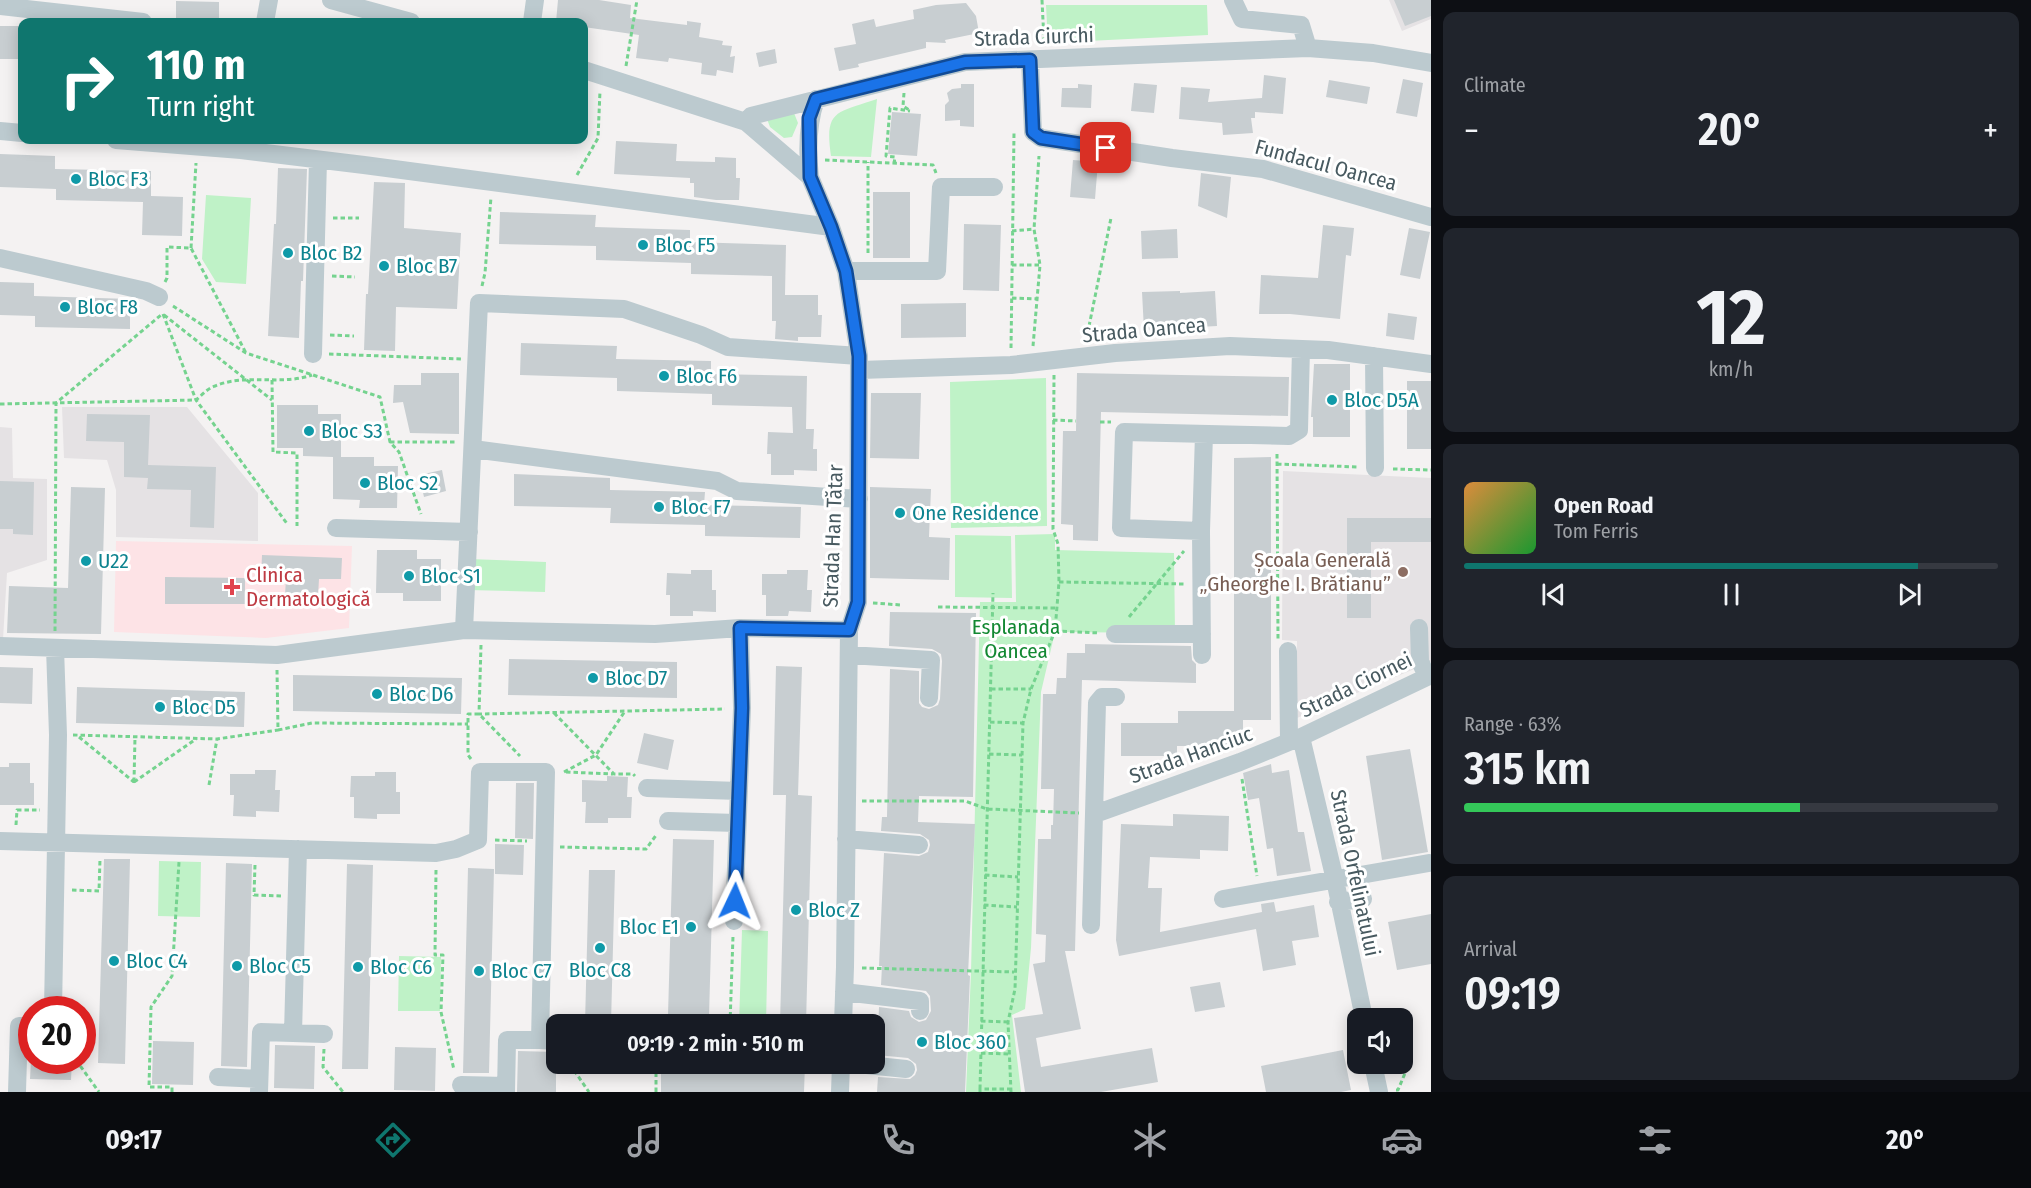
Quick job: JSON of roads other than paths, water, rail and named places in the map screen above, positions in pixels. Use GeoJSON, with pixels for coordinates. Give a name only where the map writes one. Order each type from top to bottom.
{"type":"FeatureCollection","features":[{"type":"Feature","properties":{"kind":"street"},"geometry":{"type":"LineString","coordinates":[[266,18],[269,0]]}},
{"type":"Feature","properties":{"kind":"street"},"geometry":{"type":"LineString","coordinates":[[330,0],[349,3],[398,18]]}},
{"type":"Feature","properties":{"kind":"street"},"geometry":{"type":"LineString","coordinates":[[533,18],[535,0]]}},
{"type":"Feature","properties":{"kind":"street"},"geometry":{"type":"LineString","coordinates":[[1233,0],[1242,19],[1301,25],[1308,48]]}},
{"type":"Feature","properties":{"kind":"street"},"geometry":{"type":"LineString","coordinates":[[0,6],[107,18]]}},
{"type":"Feature","properties":{"kind":"street","name":"Strada Ciurchi"},"geometry":{"type":"LineString","coordinates":[[746,122],[752,116],[965,62],[1308,48],[1373,53],[1431,63]]}},
{"type":"Feature","properties":{"kind":"street","name":"Fundacul Oancea"},"geometry":{"type":"LineString","coordinates":[[1037,59],[1033,132],[1041,138],[1263,169],[1431,217]]}},
{"type":"Feature","properties":{"kind":"street"},"geometry":{"type":"LineString","coordinates":[[588,71],[746,122]]}},
{"type":"Feature","properties":{"kind":"street"},"geometry":{"type":"LineString","coordinates":[[809,168],[809,118],[816,99]]}},
{"type":"Feature","properties":{"kind":"street","name":"Strada Han Tătar"},"geometry":{"type":"LineString","coordinates":[[746,122],[809,168],[846,271],[859,363],[858,602],[849,630],[843,1014]]}},
{"type":"Feature","properties":{"kind":"street"},"geometry":{"type":"LineString","coordinates":[[0,131],[18,133]]}},
{"type":"Feature","properties":{"kind":"street"},"geometry":{"type":"LineString","coordinates":[[162,144],[197,147],[242,145],[318,160],[831,227]]}},
{"type":"Feature","properties":{"kind":"street"},"geometry":{"type":"LineString","coordinates":[[313,345],[318,160]]}},
{"type":"Feature","properties":{"kind":"street"},"geometry":{"type":"LineString","coordinates":[[846,271],[937,271],[941,187],[994,187]]}},
{"type":"Feature","properties":{"kind":"street"},"geometry":{"type":"LineString","coordinates":[[0,258],[146,291],[161,305]]}},
{"type":"Feature","properties":{"kind":"street","name":"Strada Oancea"},"geometry":{"type":"LineString","coordinates":[[473,446],[479,303],[624,309],[701,335],[728,347],[859,363],[1011,365],[1114,353],[1230,346],[1328,350],[1431,364]]}},
{"type":"Feature","properties":{"kind":"street"},"geometry":{"type":"LineString","coordinates":[[1201,531],[1121,528],[1124,432],[1289,436],[1299,430],[1301,349]]}},
{"type":"Feature","properties":{"kind":"street"},"geometry":{"type":"LineString","coordinates":[[1374,356],[1375,468]]}},
{"type":"Feature","properties":{"kind":"street"},"geometry":{"type":"LineString","coordinates":[[1202,656],[1201,531],[1204,434]]}},
{"type":"Feature","properties":{"kind":"street"},"geometry":{"type":"LineString","coordinates":[[473,631],[469,532],[473,446],[717,481],[737,491],[859,499]]}},
{"type":"Feature","properties":{"kind":"street"},"geometry":{"type":"LineString","coordinates":[[336,528],[469,532]]}},
{"type":"Feature","properties":{"kind":"street"},"geometry":{"type":"LineString","coordinates":[[0,646],[277,655],[473,631],[655,634],[740,628],[849,630]]}},
{"type":"Feature","properties":{"kind":"street"},"geometry":{"type":"LineString","coordinates":[[734,921],[742,708],[740,628]]}},
{"type":"Feature","properties":{"kind":"street"},"geometry":{"type":"LineString","coordinates":[[1419,628],[1420,661],[1429,676]]}},
{"type":"Feature","properties":{"kind":"street"},"geometry":{"type":"LineString","coordinates":[[1115,634],[1202,634]]}},
{"type":"Feature","properties":{"kind":"street"},"geometry":{"type":"LineString","coordinates":[[53,996],[58,735],[55,648]]}},
{"type":"Feature","properties":{"kind":"street","name":"Strada Orfelinatului"},"geometry":{"type":"LineString","coordinates":[[1288,651],[1295,739],[1335,880],[1362,1008]]}},
{"type":"Feature","properties":{"kind":"street"},"geometry":{"type":"LineString","coordinates":[[849,655],[931,660],[929,698]]}},
{"type":"Feature","properties":{"kind":"street","name":"Strada Ciornei"},"geometry":{"type":"LineString","coordinates":[[1295,739],[1429,676]]}},
{"type":"Feature","properties":{"kind":"street","name":"Strada Hanciuc"},"geometry":{"type":"LineString","coordinates":[[1091,925],[1097,703],[1102,697],[1116,697]]}},
{"type":"Feature","properties":{"kind":"street","name":"Strada Hanciuc"},"geometry":{"type":"LineString","coordinates":[[1095,814],[1240,762],[1295,739]]}},
{"type":"Feature","properties":{"kind":"street"},"geometry":{"type":"LineString","coordinates":[[0,841],[436,853],[456,849],[478,840],[480,772],[549,772],[544,844],[547,1014]]}},
{"type":"Feature","properties":{"kind":"street"},"geometry":{"type":"LineString","coordinates":[[647,788],[739,791]]}},
{"type":"Feature","properties":{"kind":"street"},"geometry":{"type":"LineString","coordinates":[[668,821],[737,823]]}},
{"type":"Feature","properties":{"kind":"street"},"geometry":{"type":"LineString","coordinates":[[846,839],[919,845]]}},
{"type":"Feature","properties":{"kind":"street"},"geometry":{"type":"LineString","coordinates":[[293,1033],[298,849]]}},
{"type":"Feature","properties":{"kind":"street"},"geometry":{"type":"LineString","coordinates":[[1223,899],[1429,863]]}},
{"type":"Feature","properties":{"kind":"street"},"geometry":{"type":"LineString","coordinates":[[1338,902],[1363,899]]}},
{"type":"Feature","properties":{"kind":"street"},"geometry":{"type":"LineString","coordinates":[[844,992],[920,1001],[920,1011]]}},
{"type":"Feature","properties":{"kind":"street"},"geometry":{"type":"LineString","coordinates":[[17,1092],[9,1068],[18,1030]]}},
{"type":"Feature","properties":{"kind":"street"},"geometry":{"type":"LineString","coordinates":[[218,1077],[259,1085],[261,1032],[324,1034]]}},
{"type":"Feature","properties":{"kind":"street"},"geometry":{"type":"LineString","coordinates":[[461,1085],[506,1089],[507,1040],[546,1041]]}},
{"type":"Feature","properties":{"kind":"street"},"geometry":{"type":"LineString","coordinates":[[885,1067],[906,1069]]}},
{"type":"Feature","properties":{"kind":"street"},"geometry":{"type":"LineString","coordinates":[[840,1092],[841,1074]]}},
{"type":"Feature","properties":{"kind":"street"},"geometry":{"type":"LineString","coordinates":[[1378,1074],[1386,1091]]}},
{"type":"Feature","properties":{"kind":"place","name":"Bloc F3"},"geometry":{"type":"Point","coordinates":[76,179]}},
{"type":"Feature","properties":{"kind":"place","name":"Bloc F5"},"geometry":{"type":"Point","coordinates":[643,245]}},
{"type":"Feature","properties":{"kind":"place","name":"Bloc B2"},"geometry":{"type":"Point","coordinates":[288,253]}},
{"type":"Feature","properties":{"kind":"place","name":"Bloc B7"},"geometry":{"type":"Point","coordinates":[384,266]}},
{"type":"Feature","properties":{"kind":"place","name":"Bloc F8"},"geometry":{"type":"Point","coordinates":[65,307]}},
{"type":"Feature","properties":{"kind":"place","name":"Bloc F6"},"geometry":{"type":"Point","coordinates":[664,376]}},
{"type":"Feature","properties":{"kind":"place","name":"Bloc D5A"},"geometry":{"type":"Point","coordinates":[1332,400]}},
{"type":"Feature","properties":{"kind":"place","name":"Bloc S3"},"geometry":{"type":"Point","coordinates":[309,431]}},
{"type":"Feature","properties":{"kind":"place","name":"Bloc S2"},"geometry":{"type":"Point","coordinates":[365,483]}},
{"type":"Feature","properties":{"kind":"place","name":"Bloc F7"},"geometry":{"type":"Point","coordinates":[659,507]}},
{"type":"Feature","properties":{"kind":"place","name":"One Residence"},"geometry":{"type":"Point","coordinates":[900,513]}},
{"type":"Feature","properties":{"kind":"place","name":"U22"},"geometry":{"type":"Point","coordinates":[86,561]}},
{"type":"Feature","properties":{"kind":"place","name":"Școala Generală „Gheorghe I. Brătianu”"},"geometry":{"type":"Point","coordinates":[1403,572]}},
{"type":"Feature","properties":{"kind":"place","name":"Bloc S1"},"geometry":{"type":"Point","coordinates":[409,576]}},
{"type":"Feature","properties":{"kind":"place","name":"Clinica Dermatologică"},"geometry":{"type":"Point","coordinates":[232,587]}},
{"type":"Feature","properties":{"kind":"place","name":"Bloc D7"},"geometry":{"type":"Point","coordinates":[593,678]}},
{"type":"Feature","properties":{"kind":"place","name":"Bloc D6"},"geometry":{"type":"Point","coordinates":[377,694]}},
{"type":"Feature","properties":{"kind":"place","name":"Bloc D5"},"geometry":{"type":"Point","coordinates":[160,707]}},
{"type":"Feature","properties":{"kind":"place","name":"Bloc Z"},"geometry":{"type":"Point","coordinates":[796,910]}},
{"type":"Feature","properties":{"kind":"place","name":"Bloc E1"},"geometry":{"type":"Point","coordinates":[691,927]}},
{"type":"Feature","properties":{"kind":"place","name":"Bloc C8"},"geometry":{"type":"Point","coordinates":[600,948]}},
{"type":"Feature","properties":{"kind":"place","name":"Bloc C4"},"geometry":{"type":"Point","coordinates":[114,961]}},
{"type":"Feature","properties":{"kind":"place","name":"Bloc C5"},"geometry":{"type":"Point","coordinates":[237,966]}},
{"type":"Feature","properties":{"kind":"place","name":"Bloc C6"},"geometry":{"type":"Point","coordinates":[358,967]}},
{"type":"Feature","properties":{"kind":"place","name":"Bloc C7"},"geometry":{"type":"Point","coordinates":[479,971]}},
{"type":"Feature","properties":{"kind":"place","name":"Bloc 360"},"geometry":{"type":"Point","coordinates":[922,1042]}},
{"type":"Feature","properties":{"kind":"park label","name":"Esplanada Oancea"},"geometry":{"type":"Point","coordinates":[1016,639]}}]}
